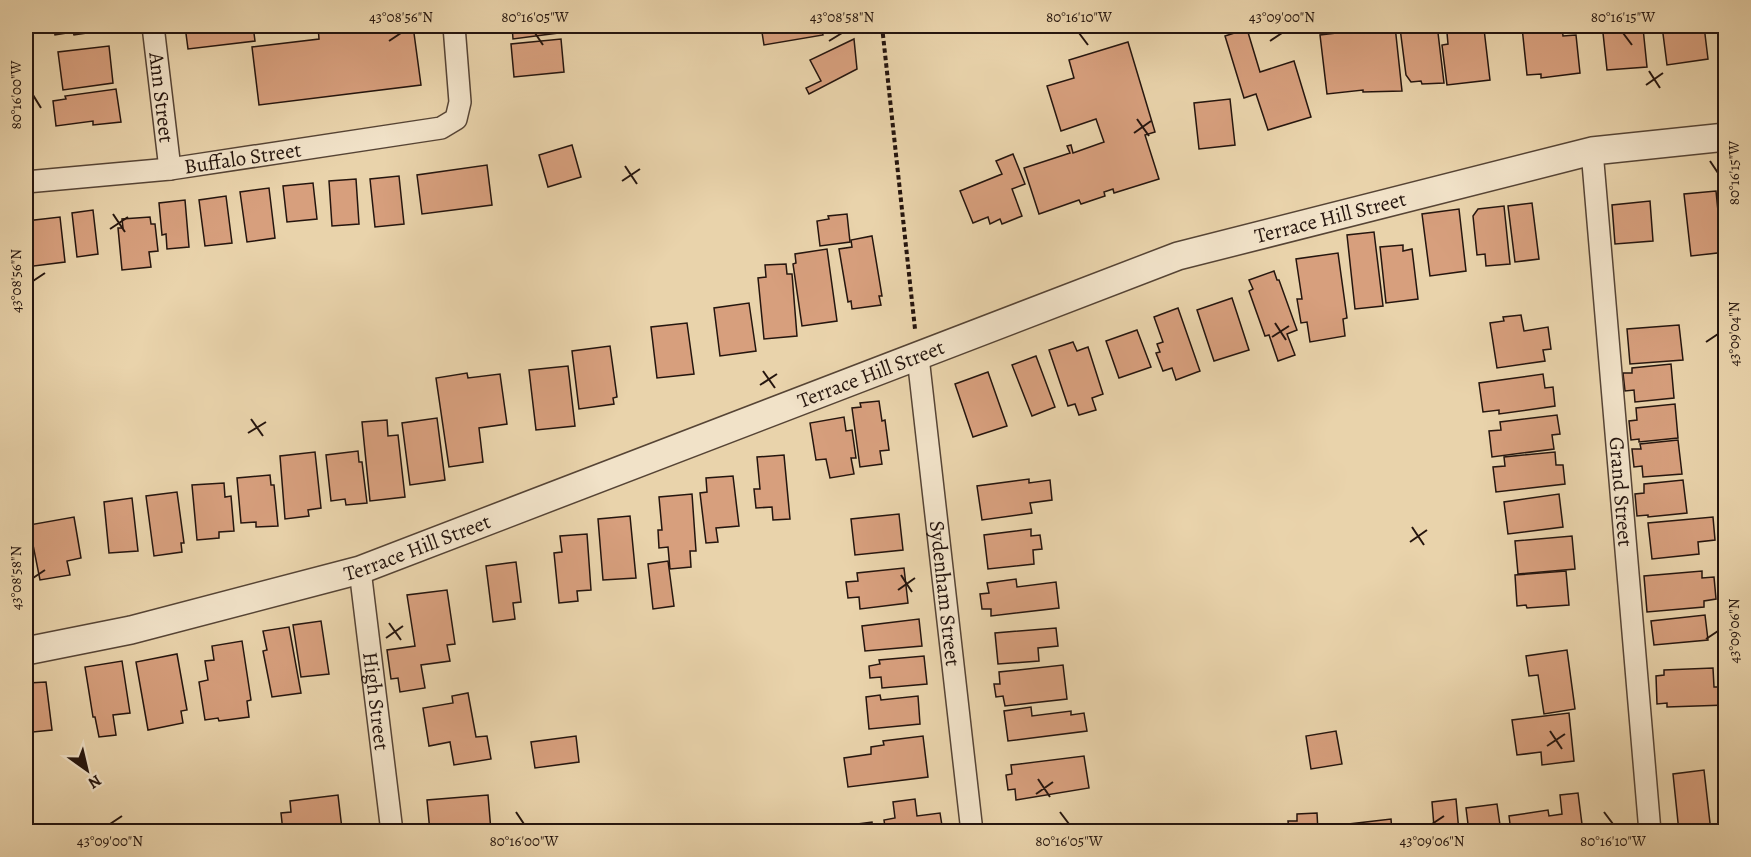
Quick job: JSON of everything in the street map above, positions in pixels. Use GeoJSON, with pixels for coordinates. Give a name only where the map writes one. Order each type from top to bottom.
{"type":"FeatureCollection","features":[{"type":"Feature","properties":{"kind":"street","name":"Ann Street"},"geometry":{"type":"LineString","coordinates":[[153,26],[170,169]]}},
{"type":"Feature","properties":{"kind":"street","name":"Buffalo Street"},"geometry":{"type":"LineString","coordinates":[[26,182],[170,169],[441,128],[456,119],[460,102],[454,26]]}},
{"type":"Feature","properties":{"kind":"street","name":"Terrace Hill Street"},"geometry":{"type":"LineString","coordinates":[[26,651],[131,630],[360,570],[1178,256],[1592,151],[1725,137]]}},
{"type":"Feature","properties":{"kind":"street","name":"Grand Street"},"geometry":{"type":"LineString","coordinates":[[1592,151],[1650,831]]}},
{"type":"Feature","properties":{"kind":"street","name":"Sydenham Street"},"geometry":{"type":"LineString","coordinates":[[918,357],[972,831]]}},
{"type":"Feature","properties":{"kind":"street","name":"High Street"},"geometry":{"type":"LineString","coordinates":[[360,570],[392,831]]}},
{"type":"Feature","properties":{"kind":"path"},"geometry":{"type":"LineString","coordinates":[[882,26],[918,357]]}},
{"type":"Feature","properties":{"kind":"building"},"geometry":{"type":"Polygon","coordinates":[[[42,26],[107,26],[108,30],[55,35],[54,30],[43,32],[42,26]]]}},
{"type":"Feature","properties":{"kind":"building"},"geometry":{"type":"Polygon","coordinates":[[[185,26],[253,26],[255,41],[188,49],[185,26]]]}},
{"type":"Feature","properties":{"kind":"building"},"geometry":{"type":"Polygon","coordinates":[[[318,26],[413,26],[421,85],[259,105],[252,47],[319,39],[318,26]]]}},
{"type":"Feature","properties":{"kind":"building"},"geometry":{"type":"Polygon","coordinates":[[[512,26],[557,26],[558,33],[513,39],[512,26]]]}},
{"type":"Feature","properties":{"kind":"building"},"geometry":{"type":"Polygon","coordinates":[[[761,26],[854,26],[822,31],[823,35],[764,45],[761,26]]]}},
{"type":"Feature","properties":{"kind":"building"},"geometry":{"type":"Polygon","coordinates":[[[1395,26],[1402,91],[1363,92],[1363,90],[1327,94],[1320,35],[1395,26]]]}},
{"type":"Feature","properties":{"kind":"building"},"geometry":{"type":"Polygon","coordinates":[[[1433,26],[1433,33],[1438,33],[1444,83],[1411,82],[1406,75],[1400,28],[1433,26]]]}},
{"type":"Feature","properties":{"kind":"building"},"geometry":{"type":"Polygon","coordinates":[[[1562,26],[1563,36],[1576,35],[1580,73],[1541,78],[1541,74],[1527,75],[1522,27],[1562,26]]]}},
{"type":"Feature","properties":{"kind":"building"},"geometry":{"type":"Polygon","coordinates":[[[1607,26],[1640,26],[1643,28],[1647,67],[1607,70],[1603,33],[1607,32],[1607,26]]]}},
{"type":"Feature","properties":{"kind":"building"},"geometry":{"type":"Polygon","coordinates":[[[1662,26],[1704,26],[1708,59],[1667,65],[1662,26]]]}},
{"type":"Feature","properties":{"kind":"building"},"geometry":{"type":"Polygon","coordinates":[[[1247,29],[1260,72],[1294,61],[1311,117],[1268,130],[1256,94],[1244,98],[1225,36],[1247,29]]]}},
{"type":"Feature","properties":{"kind":"building"},"geometry":{"type":"Polygon","coordinates":[[[1484,29],[1490,80],[1447,85],[1442,45],[1448,44],[1447,33],[1484,29]]]}},
{"type":"Feature","properties":{"kind":"building"},"geometry":{"type":"Polygon","coordinates":[[[561,39],[564,72],[514,77],[511,44],[561,39]]]}},
{"type":"Feature","properties":{"kind":"building"},"geometry":{"type":"Polygon","coordinates":[[[854,39],[857,69],[809,94],[806,88],[821,81],[810,60],[854,39]]]}},
{"type":"Feature","properties":{"kind":"building"},"geometry":{"type":"Polygon","coordinates":[[[1128,42],[1155,132],[1145,135],[1159,179],[1114,193],[1113,189],[1104,192],[1105,196],[1081,204],[1079,200],[1039,214],[1024,168],[1070,153],[1067,146],[1071,145],[1073,153],[1104,142],[1096,119],[1061,131],[1047,86],[1074,78],[1069,60],[1128,42]]]}},
{"type":"Feature","properties":{"kind":"building"},"geometry":{"type":"Polygon","coordinates":[[[109,46],[113,83],[63,90],[58,52],[109,46]]]}},
{"type":"Feature","properties":{"kind":"building"},"geometry":{"type":"Polygon","coordinates":[[[116,89],[121,122],[93,125],[93,121],[56,126],[53,101],[66,99],[65,96],[116,89]]]}},
{"type":"Feature","properties":{"kind":"building"},"geometry":{"type":"Polygon","coordinates":[[[1230,99],[1235,145],[1199,149],[1194,103],[1230,99]]]}},
{"type":"Feature","properties":{"kind":"building"},"geometry":{"type":"Polygon","coordinates":[[[572,145],[581,177],[548,187],[539,155],[572,145]]]}},
{"type":"Feature","properties":{"kind":"building"},"geometry":{"type":"Polygon","coordinates":[[[1013,154],[1025,184],[1012,189],[1022,216],[1002,224],[1000,219],[990,224],[988,217],[973,223],[960,191],[1002,174],[996,161],[1013,154]]]}},
{"type":"Feature","properties":{"kind":"building"},"geometry":{"type":"Polygon","coordinates":[[[487,165],[492,205],[422,214],[417,175],[487,165]]]}},
{"type":"Feature","properties":{"kind":"building"},"geometry":{"type":"Polygon","coordinates":[[[399,176],[404,224],[375,227],[370,179],[399,176]]]}},
{"type":"Feature","properties":{"kind":"building"},"geometry":{"type":"Polygon","coordinates":[[[356,179],[359,224],[332,226],[329,181],[356,179]]]}},
{"type":"Feature","properties":{"kind":"building"},"geometry":{"type":"Polygon","coordinates":[[[313,183],[317,219],[287,222],[283,186],[313,183]]]}},
{"type":"Feature","properties":{"kind":"building"},"geometry":{"type":"Polygon","coordinates":[[[269,188],[275,238],[247,242],[240,192],[269,188]]]}},
{"type":"Feature","properties":{"kind":"building"},"geometry":{"type":"Polygon","coordinates":[[[1716,191],[1719,221],[1724,221],[1726,252],[1691,256],[1684,194],[1716,191]]]}},
{"type":"Feature","properties":{"kind":"building"},"geometry":{"type":"Polygon","coordinates":[[[226,196],[232,243],[205,246],[199,200],[226,196]]]}},
{"type":"Feature","properties":{"kind":"building"},"geometry":{"type":"Polygon","coordinates":[[[185,200],[189,247],[167,249],[166,234],[162,235],[159,203],[185,200]]]}},
{"type":"Feature","properties":{"kind":"building"},"geometry":{"type":"Polygon","coordinates":[[[1650,201],[1653,241],[1615,244],[1612,205],[1650,201]]]}},
{"type":"Feature","properties":{"kind":"building"},"geometry":{"type":"Polygon","coordinates":[[[1532,203],[1539,259],[1515,262],[1508,206],[1532,203]]]}},
{"type":"Feature","properties":{"kind":"building"},"geometry":{"type":"Polygon","coordinates":[[[1504,206],[1510,264],[1486,266],[1485,254],[1477,255],[1473,216],[1478,209],[1504,206]]]}},
{"type":"Feature","properties":{"kind":"building"},"geometry":{"type":"Polygon","coordinates":[[[1459,209],[1466,271],[1430,276],[1422,214],[1459,209]]]}},
{"type":"Feature","properties":{"kind":"building"},"geometry":{"type":"Polygon","coordinates":[[[93,210],[98,254],[77,257],[72,213],[93,210]]]}},
{"type":"Feature","properties":{"kind":"building"},"geometry":{"type":"Polygon","coordinates":[[[847,214],[850,242],[820,246],[817,221],[829,219],[828,216],[847,214]]]}},
{"type":"Feature","properties":{"kind":"building"},"geometry":{"type":"Polygon","coordinates":[[[60,217],[65,262],[26,267],[26,221],[60,217]]]}},
{"type":"Feature","properties":{"kind":"building"},"geometry":{"type":"Polygon","coordinates":[[[150,217],[151,224],[155,224],[158,251],[149,252],[151,267],[122,270],[118,228],[123,228],[122,219],[150,217]]]}},
{"type":"Feature","properties":{"kind":"building"},"geometry":{"type":"Polygon","coordinates":[[[1374,232],[1383,306],[1355,309],[1347,235],[1374,232]]]}},
{"type":"Feature","properties":{"kind":"building"},"geometry":{"type":"Polygon","coordinates":[[[872,236],[882,296],[879,296],[881,305],[852,309],[851,301],[848,302],[839,249],[852,247],[851,240],[872,236]]]}},
{"type":"Feature","properties":{"kind":"building"},"geometry":{"type":"Polygon","coordinates":[[[1403,245],[1403,251],[1412,249],[1418,299],[1386,303],[1380,247],[1403,245]]]}},
{"type":"Feature","properties":{"kind":"building"},"geometry":{"type":"Polygon","coordinates":[[[827,249],[837,321],[802,326],[793,264],[796,263],[795,254],[827,249]]]}},
{"type":"Feature","properties":{"kind":"building"},"geometry":{"type":"Polygon","coordinates":[[[1338,253],[1347,318],[1343,319],[1345,336],[1310,342],[1307,322],[1301,323],[1297,299],[1302,299],[1296,259],[1338,253]]]}},
{"type":"Feature","properties":{"kind":"building"},"geometry":{"type":"Polygon","coordinates":[[[786,264],[787,274],[792,274],[797,336],[764,339],[758,278],[766,277],[765,265],[786,264]]]}},
{"type":"Feature","properties":{"kind":"building"},"geometry":{"type":"Polygon","coordinates":[[[1274,271],[1297,330],[1287,334],[1295,355],[1278,361],[1269,335],[1265,336],[1249,291],[1253,289],[1249,280],[1274,271]]]}},
{"type":"Feature","properties":{"kind":"building"},"geometry":{"type":"Polygon","coordinates":[[[1232,298],[1249,350],[1214,361],[1197,310],[1232,298]]]}},
{"type":"Feature","properties":{"kind":"building"},"geometry":{"type":"Polygon","coordinates":[[[749,303],[756,351],[720,356],[714,308],[749,303]]]}},
{"type":"Feature","properties":{"kind":"building"},"geometry":{"type":"Polygon","coordinates":[[[1178,308],[1200,371],[1176,380],[1172,368],[1163,371],[1156,353],[1160,352],[1157,344],[1163,342],[1154,317],[1178,308]]]}},
{"type":"Feature","properties":{"kind":"building"},"geometry":{"type":"Polygon","coordinates":[[[1521,315],[1524,331],[1548,327],[1551,349],[1543,350],[1545,361],[1497,368],[1490,323],[1504,321],[1503,317],[1521,315]]]}},
{"type":"Feature","properties":{"kind":"building"},"geometry":{"type":"Polygon","coordinates":[[[687,323],[694,374],[657,378],[651,327],[687,323]]]}},
{"type":"Feature","properties":{"kind":"building"},"geometry":{"type":"Polygon","coordinates":[[[1679,325],[1683,360],[1630,364],[1627,329],[1679,325]]]}},
{"type":"Feature","properties":{"kind":"building"},"geometry":{"type":"Polygon","coordinates":[[[1137,330],[1151,367],[1119,378],[1106,341],[1137,330]]]}},
{"type":"Feature","properties":{"kind":"building"},"geometry":{"type":"Polygon","coordinates":[[[1073,342],[1077,351],[1088,347],[1103,394],[1092,398],[1096,410],[1079,415],[1075,404],[1068,406],[1049,350],[1073,342]]]}},
{"type":"Feature","properties":{"kind":"building"},"geometry":{"type":"Polygon","coordinates":[[[610,346],[617,397],[613,398],[614,404],[579,409],[572,351],[610,346]]]}},
{"type":"Feature","properties":{"kind":"building"},"geometry":{"type":"Polygon","coordinates":[[[1036,356],[1055,407],[1032,416],[1012,365],[1036,356]]]}},
{"type":"Feature","properties":{"kind":"building"},"geometry":{"type":"Polygon","coordinates":[[[1671,364],[1674,398],[1635,402],[1634,390],[1625,391],[1623,373],[1632,373],[1632,368],[1671,364]]]}},
{"type":"Feature","properties":{"kind":"building"},"geometry":{"type":"Polygon","coordinates":[[[568,366],[575,426],[536,430],[529,370],[568,366]]]}},
{"type":"Feature","properties":{"kind":"building"},"geometry":{"type":"Polygon","coordinates":[[[988,372],[1007,426],[973,437],[955,384],[988,372]]]}},
{"type":"Feature","properties":{"kind":"building"},"geometry":{"type":"Polygon","coordinates":[[[467,373],[468,378],[500,374],[507,424],[479,428],[483,462],[449,467],[436,378],[467,373]]]}},
{"type":"Feature","properties":{"kind":"building"},"geometry":{"type":"Polygon","coordinates":[[[1543,374],[1545,388],[1553,387],[1555,406],[1499,414],[1499,410],[1483,412],[1479,383],[1543,374]]]}},
{"type":"Feature","properties":{"kind":"building"},"geometry":{"type":"Polygon","coordinates":[[[879,401],[882,421],[885,420],[889,450],[880,451],[882,464],[860,467],[852,408],[861,407],[860,403],[879,401]]]}},
{"type":"Feature","properties":{"kind":"building"},"geometry":{"type":"Polygon","coordinates":[[[1675,404],[1678,438],[1639,442],[1639,439],[1631,440],[1629,421],[1637,420],[1636,408],[1675,404]]]}},
{"type":"Feature","properties":{"kind":"building"},"geometry":{"type":"Polygon","coordinates":[[[1557,415],[1560,434],[1552,435],[1554,449],[1492,457],[1489,431],[1501,430],[1500,422],[1557,415]]]}},
{"type":"Feature","properties":{"kind":"building"},"geometry":{"type":"Polygon","coordinates":[[[844,417],[846,431],[852,430],[856,458],[851,458],[854,474],[830,478],[826,459],[816,460],[810,423],[844,417]]]}},
{"type":"Feature","properties":{"kind":"building"},"geometry":{"type":"Polygon","coordinates":[[[437,418],[445,480],[410,485],[402,423],[437,418]]]}},
{"type":"Feature","properties":{"kind":"building"},"geometry":{"type":"Polygon","coordinates":[[[387,420],[388,436],[398,435],[405,497],[370,501],[362,422],[387,420]]]}},
{"type":"Feature","properties":{"kind":"building"},"geometry":{"type":"Polygon","coordinates":[[[1678,440],[1682,474],[1643,477],[1642,466],[1634,467],[1632,449],[1641,449],[1640,444],[1678,440]]]}},
{"type":"Feature","properties":{"kind":"building"},"geometry":{"type":"Polygon","coordinates":[[[358,451],[359,462],[362,462],[367,503],[346,505],[345,499],[331,501],[326,455],[358,451]]]}},
{"type":"Feature","properties":{"kind":"building"},"geometry":{"type":"Polygon","coordinates":[[[315,452],[321,508],[308,510],[309,516],[285,519],[280,456],[315,452]]]}},
{"type":"Feature","properties":{"kind":"building"},"geometry":{"type":"Polygon","coordinates":[[[1555,452],[1556,465],[1563,465],[1565,484],[1496,492],[1493,467],[1505,466],[1504,457],[1555,452]]]}},
{"type":"Feature","properties":{"kind":"building"},"geometry":{"type":"Polygon","coordinates":[[[784,455],[790,519],[773,520],[772,507],[756,508],[754,489],[760,489],[757,457],[784,455]]]}},
{"type":"Feature","properties":{"kind":"building"},"geometry":{"type":"Polygon","coordinates":[[[270,475],[271,485],[274,485],[278,526],[256,527],[256,522],[241,523],[237,478],[270,475]]]}},
{"type":"Feature","properties":{"kind":"building"},"geometry":{"type":"Polygon","coordinates":[[[733,476],[739,526],[716,528],[718,542],[706,543],[700,493],[707,492],[706,478],[733,476]]]}},
{"type":"Feature","properties":{"kind":"building"},"geometry":{"type":"Polygon","coordinates":[[[1029,479],[1029,483],[1050,480],[1052,500],[1030,503],[1032,513],[982,520],[977,486],[1029,479]]]}},
{"type":"Feature","properties":{"kind":"building"},"geometry":{"type":"Polygon","coordinates":[[[1683,480],[1687,513],[1637,516],[1635,494],[1644,493],[1644,484],[1683,480]]]}},
{"type":"Feature","properties":{"kind":"building"},"geometry":{"type":"Polygon","coordinates":[[[224,483],[225,497],[231,496],[234,531],[219,532],[219,538],[197,540],[192,485],[224,483]]]}},
{"type":"Feature","properties":{"kind":"building"},"geometry":{"type":"Polygon","coordinates":[[[177,492],[184,543],[181,543],[182,552],[154,556],[146,496],[177,492]]]}},
{"type":"Feature","properties":{"kind":"building"},"geometry":{"type":"Polygon","coordinates":[[[692,494],[696,551],[690,551],[691,567],[670,569],[668,547],[659,548],[658,530],[662,530],[659,497],[692,494]]]}},
{"type":"Feature","properties":{"kind":"building"},"geometry":{"type":"Polygon","coordinates":[[[1559,494],[1563,527],[1508,534],[1504,502],[1559,494]]]}},
{"type":"Feature","properties":{"kind":"building"},"geometry":{"type":"Polygon","coordinates":[[[132,498],[138,551],[109,553],[104,502],[132,498]]]}},
{"type":"Feature","properties":{"kind":"building"},"geometry":{"type":"Polygon","coordinates":[[[899,514],[903,550],[855,555],[851,519],[899,514]]]}},
{"type":"Feature","properties":{"kind":"building"},"geometry":{"type":"Polygon","coordinates":[[[630,516],[636,578],[603,580],[598,519],[630,516]]]}},
{"type":"Feature","properties":{"kind":"building"},"geometry":{"type":"Polygon","coordinates":[[[74,517],[81,558],[67,561],[70,575],[40,580],[29,525],[74,517]]]}},
{"type":"Feature","properties":{"kind":"building"},"geometry":{"type":"Polygon","coordinates":[[[1713,517],[1715,540],[1698,542],[1699,554],[1652,559],[1648,523],[1713,517]]]}},
{"type":"Feature","properties":{"kind":"building"},"geometry":{"type":"Polygon","coordinates":[[[1031,529],[1031,536],[1040,535],[1042,549],[1033,550],[1034,564],[988,569],[984,535],[1031,529]]]}},
{"type":"Feature","properties":{"kind":"building"},"geometry":{"type":"Polygon","coordinates":[[[587,534],[591,590],[577,591],[578,601],[559,603],[554,553],[562,552],[560,536],[587,534]]]}},
{"type":"Feature","properties":{"kind":"building"},"geometry":{"type":"Polygon","coordinates":[[[1572,536],[1575,569],[1518,574],[1515,541],[1572,536]]]}},
{"type":"Feature","properties":{"kind":"building"},"geometry":{"type":"Polygon","coordinates":[[[668,561],[674,606],[653,609],[648,564],[668,561]]]}},
{"type":"Feature","properties":{"kind":"building"},"geometry":{"type":"Polygon","coordinates":[[[516,562],[521,602],[513,603],[515,619],[493,622],[486,566],[516,562]]]}},
{"type":"Feature","properties":{"kind":"building"},"geometry":{"type":"Polygon","coordinates":[[[904,568],[908,603],[860,609],[859,597],[848,598],[846,582],[858,581],[857,573],[904,568]]]}},
{"type":"Feature","properties":{"kind":"building"},"geometry":{"type":"Polygon","coordinates":[[[1566,571],[1569,605],[1527,608],[1526,605],[1517,606],[1515,575],[1566,571]]]}},
{"type":"Feature","properties":{"kind":"building"},"geometry":{"type":"Polygon","coordinates":[[[1702,571],[1702,578],[1714,577],[1716,599],[1704,601],[1704,607],[1647,612],[1644,576],[1702,571]]]}},
{"type":"Feature","properties":{"kind":"building"},"geometry":{"type":"Polygon","coordinates":[[[1016,579],[1017,587],[1056,582],[1059,608],[991,616],[991,609],[982,609],[980,594],[989,593],[987,583],[1016,579]]]}},
{"type":"Feature","properties":{"kind":"building"},"geometry":{"type":"Polygon","coordinates":[[[447,590],[455,644],[447,645],[450,661],[421,665],[425,688],[400,692],[398,678],[391,679],[387,650],[415,646],[407,595],[447,590]]]}},
{"type":"Feature","properties":{"kind":"building"},"geometry":{"type":"Polygon","coordinates":[[[1705,615],[1708,640],[1654,645],[1651,621],[1705,615]]]}},
{"type":"Feature","properties":{"kind":"building"},"geometry":{"type":"Polygon","coordinates":[[[919,619],[922,646],[865,651],[862,626],[919,619]]]}},
{"type":"Feature","properties":{"kind":"building"},"geometry":{"type":"Polygon","coordinates":[[[321,621],[329,674],[301,677],[293,625],[321,621]]]}},
{"type":"Feature","properties":{"kind":"building"},"geometry":{"type":"Polygon","coordinates":[[[289,627],[301,693],[272,697],[263,651],[267,650],[263,631],[289,627]]]}},
{"type":"Feature","properties":{"kind":"building"},"geometry":{"type":"Polygon","coordinates":[[[1056,628],[1058,646],[1038,648],[1039,661],[998,664],[995,633],[1056,628]]]}},
{"type":"Feature","properties":{"kind":"building"},"geometry":{"type":"Polygon","coordinates":[[[242,641],[251,700],[247,701],[249,717],[219,721],[218,718],[205,720],[199,682],[208,680],[205,661],[214,660],[212,646],[242,641]]]}},
{"type":"Feature","properties":{"kind":"building"},"geometry":{"type":"Polygon","coordinates":[[[1567,650],[1575,709],[1544,714],[1538,675],[1529,676],[1526,656],[1567,650]]]}},
{"type":"Feature","properties":{"kind":"building"},"geometry":{"type":"Polygon","coordinates":[[[177,654],[187,710],[181,711],[183,723],[148,730],[136,662],[177,654]]]}},
{"type":"Feature","properties":{"kind":"building"},"geometry":{"type":"Polygon","coordinates":[[[924,656],[927,684],[882,688],[881,677],[870,678],[869,666],[880,664],[879,660],[924,656]]]}},
{"type":"Feature","properties":{"kind":"building"},"geometry":{"type":"Polygon","coordinates":[[[122,661],[130,713],[113,715],[116,735],[99,737],[95,717],[93,717],[85,667],[122,661]]]}},
{"type":"Feature","properties":{"kind":"building"},"geometry":{"type":"Polygon","coordinates":[[[1063,665],[1067,699],[1005,706],[1003,696],[996,697],[994,684],[1000,684],[999,672],[1063,665]]]}},
{"type":"Feature","properties":{"kind":"building"},"geometry":{"type":"Polygon","coordinates":[[[1713,668],[1714,687],[1726,687],[1726,705],[1667,707],[1667,703],[1657,704],[1656,676],[1664,675],[1664,670],[1713,668]]]}},
{"type":"Feature","properties":{"kind":"building"},"geometry":{"type":"Polygon","coordinates":[[[46,682],[52,730],[33,732],[28,683],[46,682]]]}},
{"type":"Feature","properties":{"kind":"building"},"geometry":{"type":"Polygon","coordinates":[[[468,693],[476,737],[487,736],[491,759],[454,765],[450,742],[429,746],[423,708],[453,703],[452,696],[468,693]]]}},
{"type":"Feature","properties":{"kind":"building"},"geometry":{"type":"Polygon","coordinates":[[[880,695],[881,700],[918,696],[920,724],[869,729],[866,697],[880,695]]]}},
{"type":"Feature","properties":{"kind":"building"},"geometry":{"type":"Polygon","coordinates":[[[1031,707],[1032,716],[1071,711],[1071,715],[1084,713],[1087,731],[1008,741],[1004,711],[1031,707]]]}},
{"type":"Feature","properties":{"kind":"building"},"geometry":{"type":"Polygon","coordinates":[[[1569,713],[1574,761],[1542,765],[1541,752],[1517,755],[1512,720],[1569,713]]]}},
{"type":"Feature","properties":{"kind":"building"},"geometry":{"type":"Polygon","coordinates":[[[1336,731],[1342,764],[1311,769],[1306,736],[1336,731]]]}},
{"type":"Feature","properties":{"kind":"building"},"geometry":{"type":"Polygon","coordinates":[[[576,736],[579,762],[535,768],[531,742],[576,736]]]}},
{"type":"Feature","properties":{"kind":"building"},"geometry":{"type":"Polygon","coordinates":[[[923,736],[928,777],[848,787],[844,758],[871,754],[871,747],[884,745],[883,741],[923,736]]]}},
{"type":"Feature","properties":{"kind":"building"},"geometry":{"type":"Polygon","coordinates":[[[1084,756],[1089,788],[1016,800],[1015,789],[1008,790],[1006,775],[1012,774],[1011,765],[1084,756]]]}},
{"type":"Feature","properties":{"kind":"building"},"geometry":{"type":"Polygon","coordinates":[[[1704,770],[1711,832],[1679,832],[1673,774],[1704,770]]]}},
{"type":"Feature","properties":{"kind":"building"},"geometry":{"type":"Polygon","coordinates":[[[1578,793],[1583,832],[1511,832],[1509,816],[1548,810],[1549,816],[1562,814],[1560,795],[1578,793]]]}},
{"type":"Feature","properties":{"kind":"building"},"geometry":{"type":"Polygon","coordinates":[[[338,795],[342,829],[283,832],[281,813],[291,812],[290,801],[338,795]]]}},
{"type":"Feature","properties":{"kind":"building"},"geometry":{"type":"Polygon","coordinates":[[[488,795],[491,831],[430,832],[427,800],[488,795]]]}},
{"type":"Feature","properties":{"kind":"building"},"geometry":{"type":"Polygon","coordinates":[[[915,799],[917,816],[940,813],[943,832],[859,832],[858,824],[872,822],[873,829],[885,827],[884,820],[895,818],[893,802],[915,799]]]}},
{"type":"Feature","properties":{"kind":"building"},"geometry":{"type":"Polygon","coordinates":[[[1456,799],[1459,832],[1422,832],[1422,829],[1434,827],[1432,802],[1456,799]]]}},
{"type":"Feature","properties":{"kind":"building"},"geometry":{"type":"Polygon","coordinates":[[[1497,804],[1501,832],[1469,832],[1466,808],[1497,804]]]}},
{"type":"Feature","properties":{"kind":"building"},"geometry":{"type":"Polygon","coordinates":[[[1317,813],[1318,832],[1289,832],[1288,821],[1297,821],[1297,814],[1317,813]]]}},
{"type":"Feature","properties":{"kind":"building"},"geometry":{"type":"Polygon","coordinates":[[[1391,819],[1392,832],[1350,832],[1349,824],[1391,819]]]}}]}
